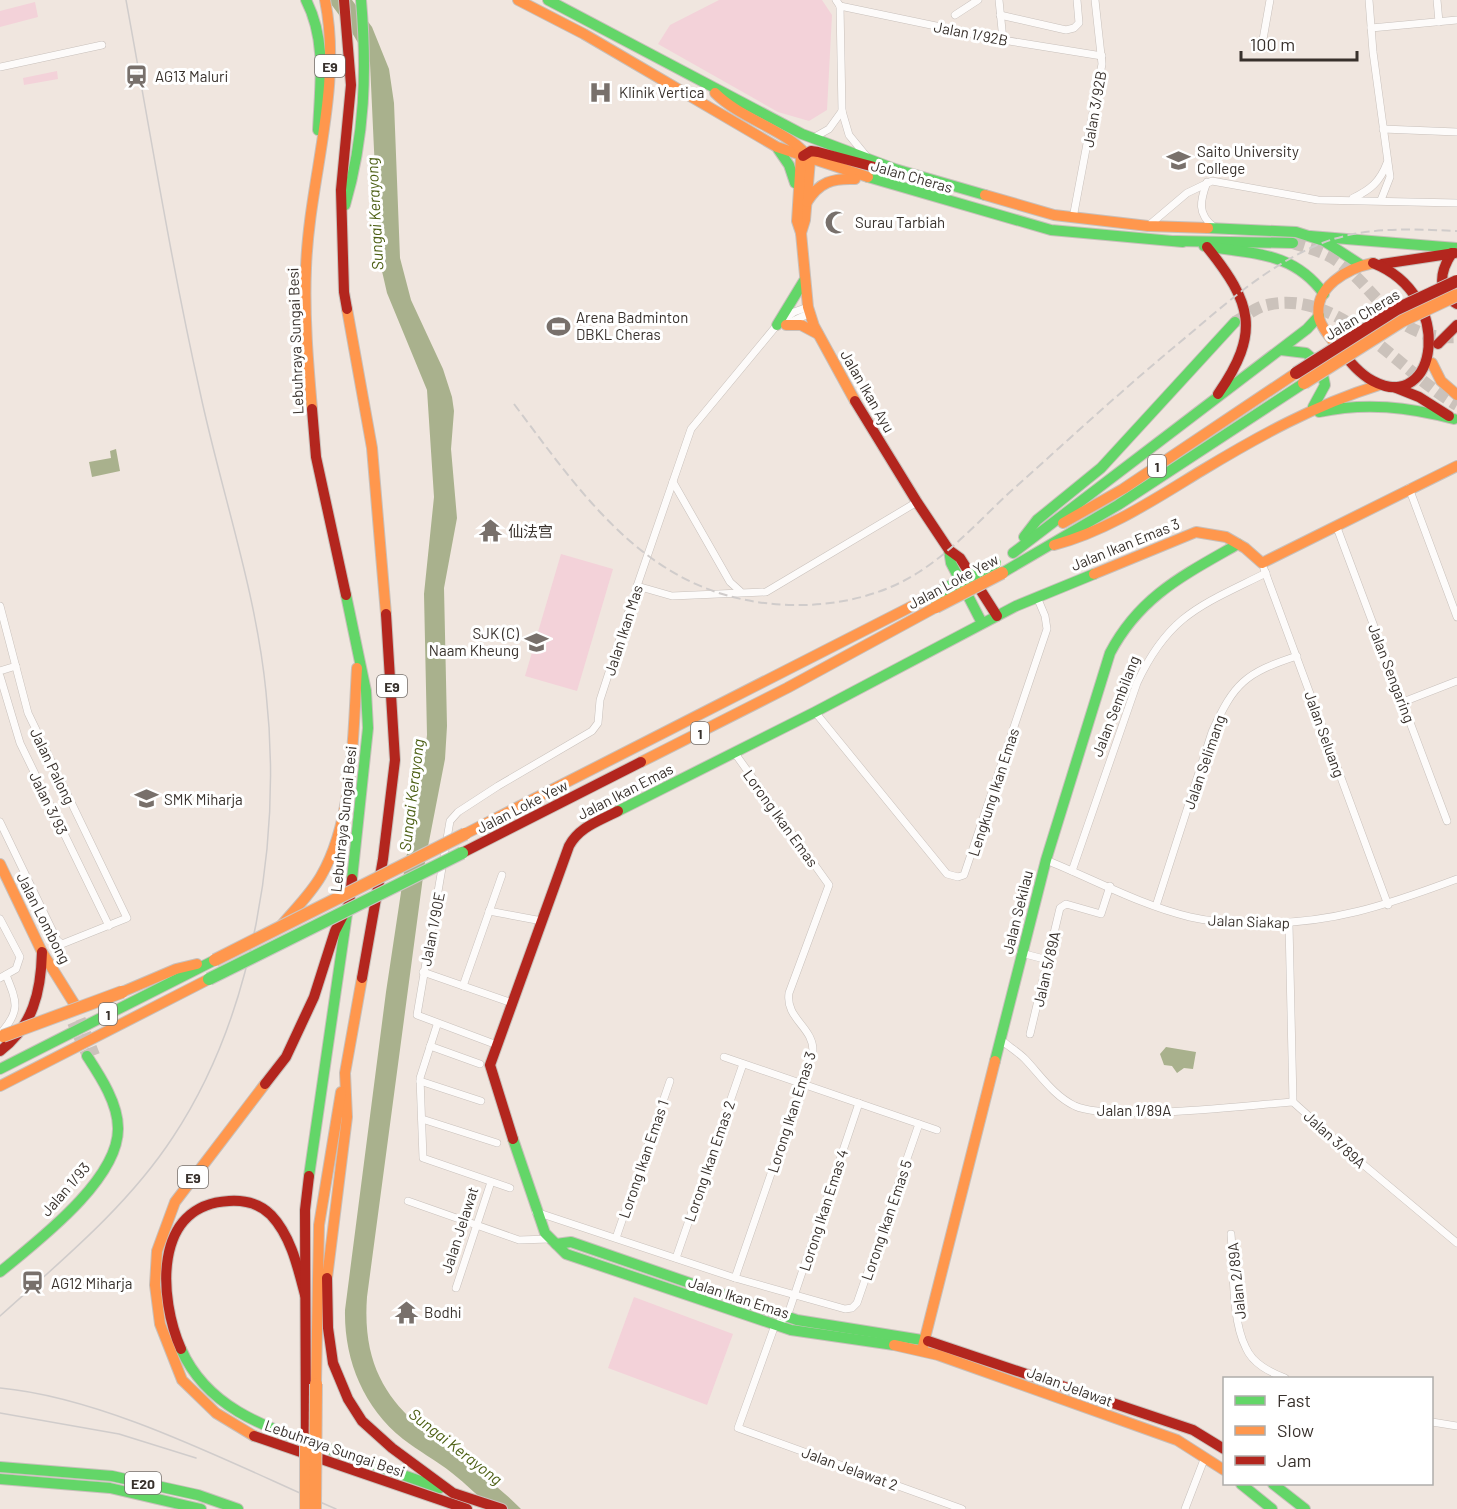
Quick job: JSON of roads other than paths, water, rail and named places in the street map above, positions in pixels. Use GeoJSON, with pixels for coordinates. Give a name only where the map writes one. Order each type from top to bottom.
{"type":"FeatureCollection","features":[{"type":"Feature","properties":{"kind":"main road"},"geometry":{"type":"LineString","coordinates":[[306,0],[315,19],[320,53],[318,182]]}},
{"type":"Feature","properties":{"kind":"main road","name":"Lebuhraya Sungai Besi"},"geometry":{"type":"LineString","coordinates":[[325,0],[330,25],[330,77],[325,133],[306,267],[308,362],[316,457],[366,691],[368,728],[349,904],[335,931],[314,997],[286,1057],[175,1202],[157,1251],[155,1285],[160,1324],[182,1380],[216,1413],[258,1438],[467,1509]]}},
{"type":"Feature","properties":{"kind":"main road","name":"Lebuhraya Sungai Besi"},"geometry":{"type":"LineString","coordinates":[[344,0],[350,44],[349,125],[341,190],[344,292],[372,448],[395,732],[392,801],[345,1073],[347,1117],[327,1283],[328,1328],[333,1364],[348,1399],[362,1420],[392,1448],[453,1493],[502,1509]]}},
{"type":"Feature","properties":{"kind":"main road"},"geometry":{"type":"LineString","coordinates":[[341,215],[356,173],[363,124],[366,71],[361,0]]}},
{"type":"Feature","properties":{"kind":"main road","name":"Jalan Cheras"},"geometry":{"type":"LineString","coordinates":[[518,0],[584,34],[777,147],[871,180],[1051,230],[1086,236],[1175,241],[1270,258],[1296,266],[1312,279],[1324,294]]}},
{"type":"Feature","properties":{"kind":"main road","name":"Jalan Cheras"},"geometry":{"type":"LineString","coordinates":[[548,0],[708,86],[813,138],[895,169],[1044,212],[1073,218],[1148,226],[1296,232],[1336,247],[1361,264]]}},
{"type":"Feature","properties":{"kind":"main road"},"geometry":{"type":"LineString","coordinates":[[708,86],[723,102],[753,122],[792,140],[806,157],[818,152],[870,167],[895,169]]}},
{"type":"Feature","properties":{"kind":"main road"},"geometry":{"type":"LineString","coordinates":[[777,147],[793,173],[798,192]]}},
{"type":"Feature","properties":{"kind":"main road","name":"Jalan Ikan Ayu"},"geometry":{"type":"LineString","coordinates":[[806,157],[798,192],[797,221],[801,233],[809,310],[818,334],[841,379],[917,502],[949,550],[960,558],[997,616]]}},
{"type":"Feature","properties":{"kind":"main road","name":"Jalan Ikan Ayu"},"geometry":{"type":"LineString","coordinates":[[801,233],[806,206],[806,157]]}},
{"type":"Feature","properties":{"kind":"main road"},"geometry":{"type":"LineString","coordinates":[[806,206],[816,187],[829,179],[871,180]]}},
{"type":"Feature","properties":{"kind":"main road"},"geometry":{"type":"LineString","coordinates":[[1310,236],[1455,251]]}},
{"type":"Feature","properties":{"kind":"main road"},"geometry":{"type":"LineString","coordinates":[[1175,241],[1293,243]]}},
{"type":"Feature","properties":{"kind":"main road"},"geometry":{"type":"LineString","coordinates":[[1206,247],[1234,282],[1244,302],[1248,332],[1237,365],[1206,409]]}},
{"type":"Feature","properties":{"kind":"main road"},"geometry":{"type":"LineString","coordinates":[[1013,553],[1281,350],[1319,316],[1324,294],[1339,278],[1361,264],[1382,264],[1455,251]]}},
{"type":"Feature","properties":{"kind":"main road"},"geometry":{"type":"LineString","coordinates":[[1455,251],[1443,267],[1441,282],[1447,297],[1457,304]]}},
{"type":"Feature","properties":{"kind":"main road"},"geometry":{"type":"LineString","coordinates":[[1382,264],[1398,273],[1414,290],[1430,315],[1438,344]]}},
{"type":"Feature","properties":{"kind":"main road"},"geometry":{"type":"LineString","coordinates":[[777,328],[805,278]]}},
{"type":"Feature","properties":{"kind":"main road","name":"Jalan Cheras"},"geometry":{"type":"LineString","coordinates":[[1054,545],[1300,378],[1397,309],[1457,281]]}},
{"type":"Feature","properties":{"kind":"main road","name":"Jalan Cheras"},"geometry":{"type":"LineString","coordinates":[[1013,553],[1123,489],[1300,378],[1402,321],[1457,295]]}},
{"type":"Feature","properties":{"kind":"main road"},"geometry":{"type":"LineString","coordinates":[[1319,316],[1328,334],[1357,372],[1379,385]]}},
{"type":"Feature","properties":{"kind":"main road"},"geometry":{"type":"LineString","coordinates":[[1013,553],[1037,520],[1101,468],[1235,322]]}},
{"type":"Feature","properties":{"kind":"main road"},"geometry":{"type":"LineString","coordinates":[[777,328],[801,325],[818,334]]}},
{"type":"Feature","properties":{"kind":"main road"},"geometry":{"type":"LineString","coordinates":[[1394,387],[1416,378],[1432,363],[1438,344],[1457,325]]}},
{"type":"Feature","properties":{"kind":"main road"},"geometry":{"type":"LineString","coordinates":[[1281,350],[1303,351],[1314,357],[1323,367],[1325,387],[1312,409]]}},
{"type":"Feature","properties":{"kind":"main road"},"geometry":{"type":"LineString","coordinates":[[1432,363],[1441,381],[1457,395]]}},
{"type":"Feature","properties":{"kind":"main road"},"geometry":{"type":"LineString","coordinates":[[1054,545],[1076,540],[1124,516],[1295,418],[1346,393],[1379,385],[1394,387],[1419,397],[1455,420]]}},
{"type":"Feature","properties":{"kind":"main road"},"geometry":{"type":"LineString","coordinates":[[1295,418],[1336,407],[1377,403],[1410,407],[1455,420]]}},
{"type":"Feature","properties":{"kind":"main road","name":"Jalan Sembilang"},"geometry":{"type":"LineString","coordinates":[[1264,568],[1336,525],[1457,466]]}},
{"type":"Feature","properties":{"kind":"main road","name":"Jalan Ikan Emas 3"},"geometry":{"type":"LineString","coordinates":[[982,623],[1037,597],[1196,532],[1214,534],[1238,544],[1264,568]]}},
{"type":"Feature","properties":{"kind":"main road","name":"Jalan Sekilau"},"geometry":{"type":"LineString","coordinates":[[923,1345],[1046,860],[1110,653],[1120,630],[1154,594],[1238,544]]}},
{"type":"Feature","properties":{"kind":"main road","name":"Jalan Loke Yew"},"geometry":{"type":"LineString","coordinates":[[0,1069],[998,568],[1054,545]]}},
{"type":"Feature","properties":{"kind":"main road","name":"Jalan Ikan Ayu"},"geometry":{"type":"LineString","coordinates":[[949,550],[951,562],[982,623]]}},
{"type":"Feature","properties":{"kind":"main road","name":"Jalan Loke Yew"},"geometry":{"type":"LineString","coordinates":[[998,568],[1013,553]]}},
{"type":"Feature","properties":{"kind":"main road"},"geometry":{"type":"LineString","coordinates":[[987,599],[997,605],[1016,606]]}},
{"type":"Feature","properties":{"kind":"main road","name":"Jalan Loke Yew"},"geometry":{"type":"LineString","coordinates":[[0,1086],[787,688],[933,602]]}},
{"type":"Feature","properties":{"kind":"main road"},"geometry":{"type":"LineString","coordinates":[[957,635],[968,624],[975,606]]}},
{"type":"Feature","properties":{"kind":"main road","name":"Jalan Ikan Emas"},"geometry":{"type":"LineString","coordinates":[[923,1345],[775,1325],[566,1254],[552,1241],[536,1212],[490,1074],[512,1003],[575,835],[584,828],[656,794],[982,623]]}},
{"type":"Feature","properties":{"kind":"main road"},"geometry":{"type":"LineString","coordinates":[[280,927],[314,887],[324,869],[333,843],[347,791],[358,652]]}},
{"type":"Feature","properties":{"kind":"main road","name":"Jalan Lombong"},"geometry":{"type":"LineString","coordinates":[[0,864],[42,952],[62,986],[70,1007]]}},
{"type":"Feature","properties":{"kind":"main road"},"geometry":{"type":"LineString","coordinates":[[315,1509],[311,1383],[305,1296],[305,1210],[317,1108],[349,904]]}},
{"type":"Feature","properties":{"kind":"main road"},"geometry":{"type":"LineString","coordinates":[[0,1051],[22,1032],[30,1019],[40,990],[42,952]]}},
{"type":"Feature","properties":{"kind":"main road"},"geometry":{"type":"LineString","coordinates":[[1,1036],[122,992],[176,969],[215,960]]}},
{"type":"Feature","properties":{"kind":"main road","name":"Jalan 1/93"},"geometry":{"type":"LineString","coordinates":[[0,1272],[66,1215],[89,1189],[113,1151],[118,1129],[91,1056]]}},
{"type":"Feature","properties":{"kind":"main road"},"geometry":{"type":"LineString","coordinates":[[306,1509],[319,1225],[345,1073]]}},
{"type":"Feature","properties":{"kind":"main road"},"geometry":{"type":"LineString","coordinates":[[305,1296],[294,1252],[282,1228],[269,1213],[252,1203],[233,1199],[208,1204],[195,1211],[179,1226],[171,1245],[166,1269],[168,1300],[174,1331],[184,1357],[200,1380],[229,1408],[266,1427],[453,1493]]}},
{"type":"Feature","properties":{"kind":"main road","name":"Jalan Ikan Emas"},"geometry":{"type":"LineString","coordinates":[[552,1241],[571,1242],[787,1317],[923,1345]]}},
{"type":"Feature","properties":{"kind":"main road","name":"Jalan Jelawat"},"geometry":{"type":"LineString","coordinates":[[923,1345],[1193,1430],[1223,1449]]}},
{"type":"Feature","properties":{"kind":"main road","name":"Jalan Jelawat"},"geometry":{"type":"LineString","coordinates":[[923,1345],[1177,1440],[1223,1469]]}},
{"type":"Feature","properties":{"kind":"main road"},"geometry":{"type":"LineString","coordinates":[[1193,1430],[1205,1446],[1204,1457]]}},
{"type":"Feature","properties":{"kind":"main road"},"geometry":{"type":"LineString","coordinates":[[1204,1457],[1214,1451],[1223,1450]]}},
{"type":"Feature","properties":{"kind":"main road","name":"E20"},"geometry":{"type":"LineString","coordinates":[[0,1467],[128,1491],[201,1509]]}},
{"type":"Feature","properties":{"kind":"main road","name":"E20"},"geometry":{"type":"LineString","coordinates":[[0,1479],[42,1476],[112,1476],[198,1495],[238,1509]]}},
{"type":"Feature","properties":{"kind":"main road"},"geometry":{"type":"LineString","coordinates":[[1242,1485],[1272,1509]]}},
{"type":"Feature","properties":{"kind":"main road"},"geometry":{"type":"LineString","coordinates":[[1274,1485],[1305,1509]]}},
{"type":"Feature","properties":{"kind":"street"},"geometry":{"type":"LineString","coordinates":[[955,15],[978,0]]}},
{"type":"Feature","properties":{"kind":"street"},"geometry":{"type":"LineString","coordinates":[[999,0],[1003,40]]}},
{"type":"Feature","properties":{"kind":"street"},"geometry":{"type":"LineString","coordinates":[[1000,15],[1066,30],[1079,23],[1077,0]]}},
{"type":"Feature","properties":{"kind":"street","name":"Jalan 3/92B"},"geometry":{"type":"LineString","coordinates":[[1073,218],[1102,56],[1095,0]]}},
{"type":"Feature","properties":{"kind":"street"},"geometry":{"type":"LineString","coordinates":[[1262,45],[1270,0]]}},
{"type":"Feature","properties":{"kind":"street"},"geometry":{"type":"LineString","coordinates":[[1369,0],[1390,177],[1381,200]]}},
{"type":"Feature","properties":{"kind":"street"},"geometry":{"type":"LineString","coordinates":[[1437,0],[1438,22]]}},
{"type":"Feature","properties":{"kind":"street","name":"Jalan 1/92B"},"geometry":{"type":"LineString","coordinates":[[869,159],[849,135],[842,111],[838,3],[1003,40],[1102,56]]}},
{"type":"Feature","properties":{"kind":"street"},"geometry":{"type":"LineString","coordinates":[[1371,28],[1457,20]]}},
{"type":"Feature","properties":{"kind":"street"},"geometry":{"type":"LineString","coordinates":[[0,67],[102,45]]}},
{"type":"Feature","properties":{"kind":"street"},"geometry":{"type":"LineString","coordinates":[[813,138],[829,129],[842,111]]}},
{"type":"Feature","properties":{"kind":"street"},"geometry":{"type":"LineString","coordinates":[[1383,129],[1457,132]]}},
{"type":"Feature","properties":{"kind":"street"},"geometry":{"type":"LineString","coordinates":[[1349,200],[1367,192],[1377,183],[1387,163]]}},
{"type":"Feature","properties":{"kind":"street"},"geometry":{"type":"LineString","coordinates":[[1148,226],[1187,193],[1207,182],[1220,181],[1318,201],[1381,200],[1457,203]]}},
{"type":"Feature","properties":{"kind":"street"},"geometry":{"type":"LineString","coordinates":[[1207,182],[1200,208],[1205,219],[1217,229]]}},
{"type":"Feature","properties":{"kind":"street","name":"Jalan Ikan Mas"},"geometry":{"type":"LineString","coordinates":[[441,879],[450,821],[458,812],[592,731],[598,723],[600,700],[637,585],[696,421],[777,328],[794,312],[809,310]]}},
{"type":"Feature","properties":{"kind":"street"},"geometry":{"type":"LineString","coordinates":[[673,482],[730,582],[740,591]]}},
{"type":"Feature","properties":{"kind":"street"},"geometry":{"type":"LineString","coordinates":[[1409,488],[1457,617]]}},
{"type":"Feature","properties":{"kind":"street"},"geometry":{"type":"LineString","coordinates":[[637,585],[672,596],[740,591],[766,592],[917,502]]}},
{"type":"Feature","properties":{"kind":"street","name":"Jalan Sengaring"},"geometry":{"type":"LineString","coordinates":[[1336,525],[1447,821]]}},
{"type":"Feature","properties":{"kind":"street","name":"Jalan Seluang"},"geometry":{"type":"LineString","coordinates":[[1264,568],[1388,904]]}},
{"type":"Feature","properties":{"kind":"street","name":"Jalan Sembilang"},"geometry":{"type":"LineString","coordinates":[[1072,871],[1147,660],[1175,624],[1191,611],[1264,568]]}},
{"type":"Feature","properties":{"kind":"street","name":"Lengkung Ikan Emas"},"geometry":{"type":"LineString","coordinates":[[815,712],[947,874],[958,877],[964,875],[1047,629],[1045,616],[1037,597]]}},
{"type":"Feature","properties":{"kind":"street","name":"Jalan Palong"},"geometry":{"type":"LineString","coordinates":[[0,606],[28,713],[127,918],[109,927]]}},
{"type":"Feature","properties":{"kind":"street","name":"Jalan Selimang"},"geometry":{"type":"LineString","coordinates":[[1156,906],[1212,732],[1222,710],[1232,693],[1250,675],[1262,667],[1297,656]]}},
{"type":"Feature","properties":{"kind":"street"},"geometry":{"type":"LineString","coordinates":[[0,671],[16,666]]}},
{"type":"Feature","properties":{"kind":"street","name":"Jalan 3/93"},"geometry":{"type":"LineString","coordinates":[[0,676],[20,743],[109,927]]}},
{"type":"Feature","properties":{"kind":"street"},"geometry":{"type":"LineString","coordinates":[[1402,702],[1457,681]]}},
{"type":"Feature","properties":{"kind":"street","name":"Lorong Ikan Emas"},"geometry":{"type":"LineString","coordinates":[[734,752],[829,885]]}},
{"type":"Feature","properties":{"kind":"street"},"geometry":{"type":"LineString","coordinates":[[0,822],[57,940],[62,944],[69,943],[109,927]]}},
{"type":"Feature","properties":{"kind":"street","name":"Jalan Siakap"},"geometry":{"type":"LineString","coordinates":[[1046,860],[1156,906],[1188,917],[1219,922],[1289,924],[1352,915],[1457,879]]}},
{"type":"Feature","properties":{"kind":"street"},"geometry":{"type":"LineString","coordinates":[[463,986],[502,875]]}},
{"type":"Feature","properties":{"kind":"street","name":"Jalan 1/90E"},"geometry":{"type":"LineString","coordinates":[[441,879],[423,972],[512,1003]]}},
{"type":"Feature","properties":{"kind":"street","name":"Lorong Ikan Emas 3"},"geometry":{"type":"LineString","coordinates":[[735,1278],[813,1052],[814,1041],[792,1015],[787,1005],[789,993],[829,885]]}},
{"type":"Feature","properties":{"kind":"street","name":"Jalan 5/89A"},"geometry":{"type":"LineString","coordinates":[[1030,1034],[1063,904],[1101,914],[1110,886]]}},
{"type":"Feature","properties":{"kind":"street"},"geometry":{"type":"LineString","coordinates":[[489,911],[542,921]]}},
{"type":"Feature","properties":{"kind":"street"},"geometry":{"type":"LineString","coordinates":[[0,918],[20,957],[16,969],[3,977],[16,1001],[14,1016],[1,1036]]}},
{"type":"Feature","properties":{"kind":"street","name":"Jalan 3/89A"},"geometry":{"type":"LineString","coordinates":[[1289,924],[1293,1102],[1457,1244]]}},
{"type":"Feature","properties":{"kind":"street"},"geometry":{"type":"LineString","coordinates":[[1022,953],[1048,960]]}},
{"type":"Feature","properties":{"kind":"street"},"geometry":{"type":"LineString","coordinates":[[423,972],[417,1015],[437,1025],[497,1046]]}},
{"type":"Feature","properties":{"kind":"street"},"geometry":{"type":"LineString","coordinates":[[437,1025],[420,1081],[423,1158],[510,1188]]}},
{"type":"Feature","properties":{"kind":"street","name":"Jalan 1/89A"},"geometry":{"type":"LineString","coordinates":[[1000,1039],[1023,1057],[1057,1095],[1075,1106],[1092,1111],[1132,1112],[1293,1102]]}},
{"type":"Feature","properties":{"kind":"street"},"geometry":{"type":"LineString","coordinates":[[430,1046],[480,1064]]}},
{"type":"Feature","properties":{"kind":"street"},"geometry":{"type":"LineString","coordinates":[[724,1057],[937,1130]]}},
{"type":"Feature","properties":{"kind":"street","name":"Lorong Ikan Emas 2"},"geometry":{"type":"LineString","coordinates":[[676,1258],[743,1064]]}},
{"type":"Feature","properties":{"kind":"street"},"geometry":{"type":"LineString","coordinates":[[420,1081],[481,1101]]}},
{"type":"Feature","properties":{"kind":"street","name":"Lorong Ikan Emas 1"},"geometry":{"type":"LineString","coordinates":[[616,1238],[670,1081]]}},
{"type":"Feature","properties":{"kind":"street","name":"Lorong Ikan Emas 4"},"geometry":{"type":"LineString","coordinates":[[787,1317],[859,1103]]}},
{"type":"Feature","properties":{"kind":"street"},"geometry":{"type":"LineString","coordinates":[[422,1119],[497,1143]]}},
{"type":"Feature","properties":{"kind":"street","name":"Lorong Ikan Emas 5"},"geometry":{"type":"LineString","coordinates":[[795,1296],[845,1309],[852,1308],[857,1303],[919,1124]]}},
{"type":"Feature","properties":{"kind":"street","name":"Jalan Jelawat"},"geometry":{"type":"LineString","coordinates":[[456,1288],[491,1182]]}},
{"type":"Feature","properties":{"kind":"street"},"geometry":{"type":"LineString","coordinates":[[408,1201],[519,1240],[552,1241]]}},
{"type":"Feature","properties":{"kind":"street"},"geometry":{"type":"LineString","coordinates":[[536,1212],[795,1296]]}},
{"type":"Feature","properties":{"kind":"street","name":"Jalan 2/89A"},"geometry":{"type":"LineString","coordinates":[[1231,1234],[1237,1314],[1246,1349],[1263,1369],[1283,1377]]}},
{"type":"Feature","properties":{"kind":"street"},"geometry":{"type":"LineString","coordinates":[[775,1325],[787,1317]]}},
{"type":"Feature","properties":{"kind":"street","name":"Jalan Jelawat 2"},"geometry":{"type":"LineString","coordinates":[[775,1325],[738,1428],[962,1509]]}},
{"type":"Feature","properties":{"kind":"street"},"geometry":{"type":"LineString","coordinates":[[1433,1422],[1457,1426]]}},
{"type":"Feature","properties":{"kind":"street"},"geometry":{"type":"LineString","coordinates":[[1185,1509],[1204,1457]]}},
{"type":"Feature","properties":{"kind":"tunnel"},"geometry":{"type":"LineString","coordinates":[[1293,243],[1335,259],[1404,324],[1436,336],[1457,337]]}},
{"type":"Feature","properties":{"kind":"tunnel"},"geometry":{"type":"LineString","coordinates":[[1235,322],[1263,306],[1290,303],[1317,308],[1342,319],[1366,335],[1457,405]]}},
{"type":"Feature","properties":{"kind":"tunnel"},"geometry":{"type":"LineString","coordinates":[[75,1005],[95,1055]]}},
{"type":"Feature","properties":{"kind":"tunnel"},"geometry":{"type":"LineString","coordinates":[[66,1009],[87,1056]]}},
{"type":"Feature","properties":{"kind":"tram line"},"geometry":{"type":"LineString","coordinates":[[0,1316],[115,1209],[136,1186],[173,1137],[201,1088],[224,1036],[243,980],[256,923],[265,864],[270,806],[270,748],[261,654],[246,578],[208,429],[189,343],[126,0]]}},
{"type":"Feature","properties":{"kind":"tram line"},"geometry":{"type":"LineString","coordinates":[[0,1388],[41,1394],[127,1419],[214,1454],[336,1509]]}},
{"type":"Feature","properties":{"kind":"tram line"},"geometry":{"type":"LineString","coordinates":[[0,1413],[119,1434],[196,1458]]}},
{"type":"Feature","properties":{"kind":"railway"},"geometry":{"type":"LineString","coordinates":[[514,404],[599,511],[630,541],[664,566],[701,586],[744,600],[792,605],[842,601],[890,587],[931,564],[955,545],[1010,492],[1136,380],[1260,277],[1296,255],[1332,240],[1367,232],[1457,231]]}},
{"type":"Feature","properties":{"kind":"place","name":"AG13 Maluri"},"geometry":{"type":"Point","coordinates":[137,76]}},
{"type":"Feature","properties":{"kind":"place","name":"Klinik Vertica"},"geometry":{"type":"Point","coordinates":[601,92]}},
{"type":"Feature","properties":{"kind":"place","name":"Saito University College"},"geometry":{"type":"Point","coordinates":[1179,160]}},
{"type":"Feature","properties":{"kind":"place","name":"Surau Tarbiah"},"geometry":{"type":"Point","coordinates":[837,222]}},
{"type":"Feature","properties":{"kind":"place","name":"Arena Badminton DBKL Cheras"},"geometry":{"type":"Point","coordinates":[558,326]}},
{"type":"Feature","properties":{"kind":"place","name":"仙法宫"},"geometry":{"type":"Point","coordinates":[490,531]}},
{"type":"Feature","properties":{"kind":"place","name":"SJK (C) Naam Kheung"},"geometry":{"type":"Point","coordinates":[537,642]}},
{"type":"Feature","properties":{"kind":"place","name":"SMK Miharja"},"geometry":{"type":"Point","coordinates":[146,799]}},
{"type":"Feature","properties":{"kind":"place","name":"AG12 Miharja"},"geometry":{"type":"Point","coordinates":[33,1283]}},
{"type":"Feature","properties":{"kind":"place","name":"Bodhi"},"geometry":{"type":"Point","coordinates":[406,1312]}},
{"type":"Feature","properties":{"kind":"water label","name":"Sungai Kerayong"},"geometry":{"type":"Point","coordinates":[374,214]}},
{"type":"Feature","properties":{"kind":"water label","name":"Sungai Kerayong"},"geometry":{"type":"Point","coordinates":[411,795]}},
{"type":"Feature","properties":{"kind":"water label","name":"Sungai Kerayong"},"geometry":{"type":"Point","coordinates":[456,1446]}}]}
